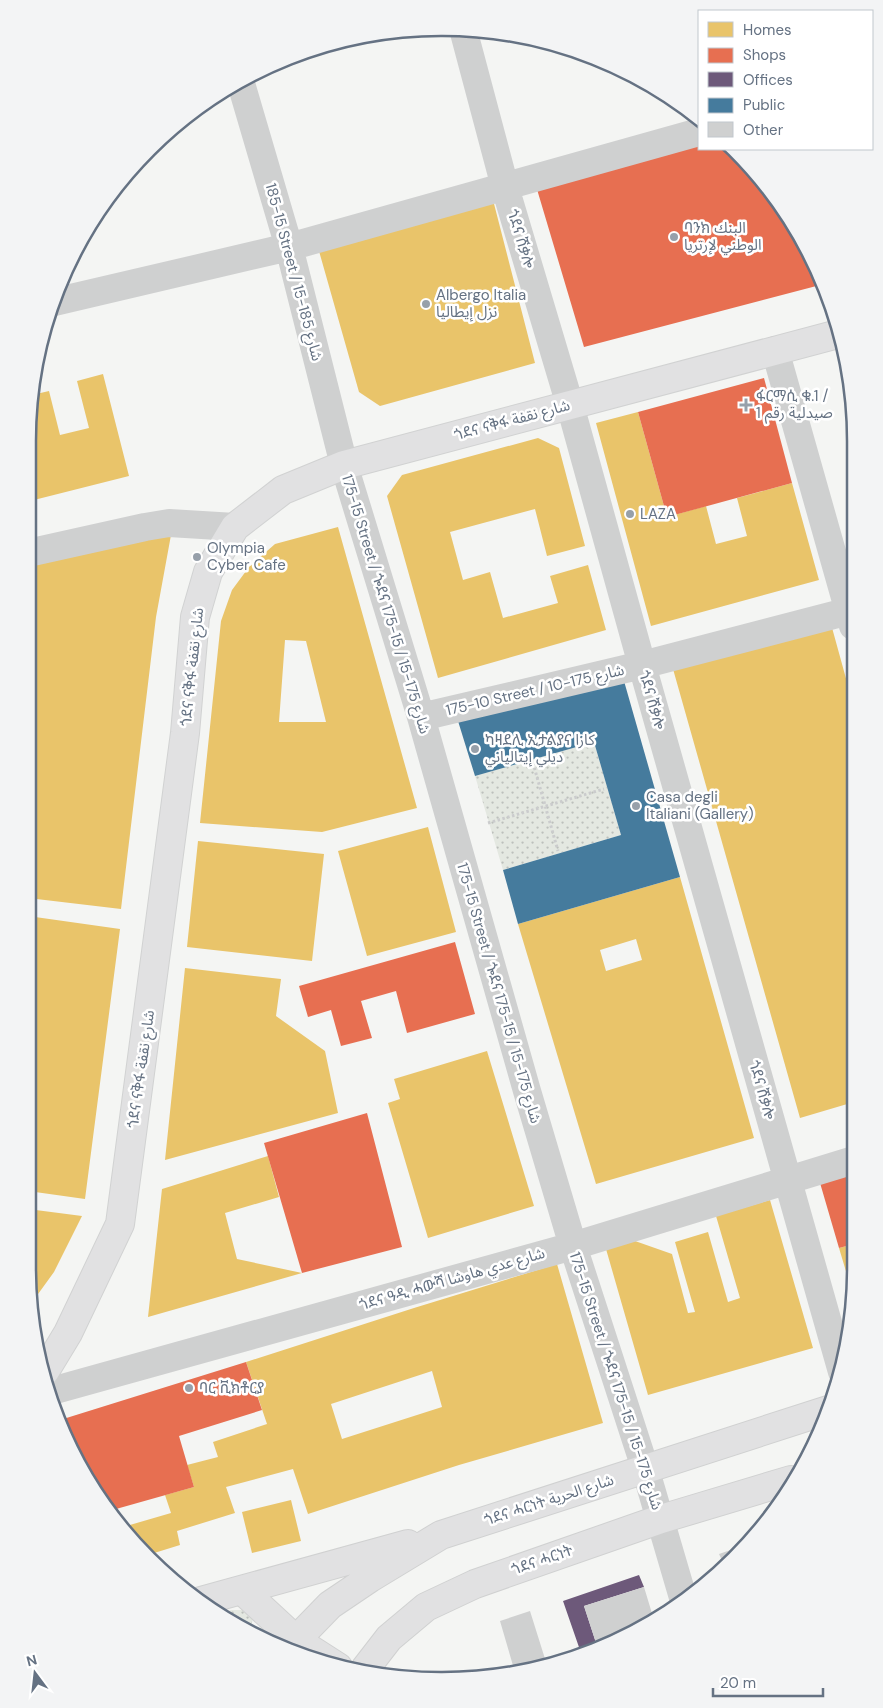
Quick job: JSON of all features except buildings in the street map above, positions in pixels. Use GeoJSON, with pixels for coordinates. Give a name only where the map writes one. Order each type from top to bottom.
{"type":"FeatureCollection","features":[{"type":"Feature","properties":{"kind":"main road","name":"ጎደና ናቅፋ شارع نقفة"},"geometry":{"type":"LineString","coordinates":[[49,1365],[68,1333],[120,1224],[185,733],[195,617],[208,572],[235,527],[284,490],[344,465],[833,335]]}},
{"type":"Feature","properties":{"kind":"main road","name":"ጎደና ሓርነት شارع الحرية"},"geometry":{"type":"LineString","coordinates":[[294,1643],[330,1605],[440,1535],[819,1413]]}},
{"type":"Feature","properties":{"kind":"main road"},"geometry":{"type":"LineString","coordinates":[[661,1519],[784,1482]]}},
{"type":"Feature","properties":{"kind":"main road","name":"ጎደና ሓርነት"},"geometry":{"type":"LineString","coordinates":[[368,1665],[389,1638],[426,1607],[475,1584],[661,1519]]}},
{"type":"Feature","properties":{"kind":"main road"},"geometry":{"type":"LineString","coordinates":[[210,1599],[440,1535]]}},
{"type":"Feature","properties":{"kind":"main road"},"geometry":{"type":"LineString","coordinates":[[243,1591],[294,1643]]}},
{"type":"Feature","properties":{"kind":"street","name":"ጎደና ሸቃሎ"},"geometry":{"type":"LineString","coordinates":[[465,37],[505,187],[570,405],[837,1354]]}},
{"type":"Feature","properties":{"kind":"street","name":"185-15 Street / شارع 185-15"},"geometry":{"type":"LineString","coordinates":[[243,89],[289,247],[344,465]]}},
{"type":"Feature","properties":{"kind":"street"},"geometry":{"type":"LineString","coordinates":[[62,300],[289,247],[698,132]]}},
{"type":"Feature","properties":{"kind":"street"},"geometry":{"type":"LineString","coordinates":[[775,350],[847,602]]}},
{"type":"Feature","properties":{"kind":"street","name":"175-15 Street / ጐደና 175-15 / شارع 175-15"},"geometry":{"type":"LineString","coordinates":[[344,465],[421,717],[527,1092],[573,1246],[661,1519],[682,1593]]}},
{"type":"Feature","properties":{"kind":"street"},"geometry":{"type":"LineString","coordinates":[[36,551],[170,523],[235,527]]}},
{"type":"Feature","properties":{"kind":"street","name":"175-10 Street / شارع 175-10"},"geometry":{"type":"LineString","coordinates":[[421,717],[847,617]]}},
{"type":"Feature","properties":{"kind":"street","name":"ጎደና ዓዲ ሓውሻ شارع عدي هاوشا"},"geometry":{"type":"LineString","coordinates":[[56,1390],[573,1246],[847,1162]]}},
{"type":"Feature","properties":{"kind":"path"},"geometry":{"type":"LineString","coordinates":[[533,763],[558,851]]}},
{"type":"Feature","properties":{"kind":"path"},"geometry":{"type":"LineString","coordinates":[[488,823],[604,789]]}},
{"type":"Feature","properties":{"kind":"shaded area"},"geometry":{"type":"Polygon","coordinates":[[[594,742],[621,835],[503,870],[475,776],[594,742]]]}},
{"type":"Feature","properties":{"kind":"shaded area"},"geometry":{"type":"Polygon","coordinates":[[[247,1610],[253,1619],[251,1624],[239,1617],[229,1611],[247,1610]]]}},
{"type":"Feature","properties":{"kind":"place","name":"ባንክ البنك الوطني لإرتريا"},"geometry":{"type":"Point","coordinates":[674,237]}},
{"type":"Feature","properties":{"kind":"place","name":"Albergo Italia نزل إيطاليا"},"geometry":{"type":"Point","coordinates":[426,304]}},
{"type":"Feature","properties":{"kind":"place","name":"ፋርማሲ ቁ.1 / صيدلية رقم 1"},"geometry":{"type":"Point","coordinates":[746,405]}},
{"type":"Feature","properties":{"kind":"place","name":"LAZA"},"geometry":{"type":"Point","coordinates":[630,514]}},
{"type":"Feature","properties":{"kind":"place","name":"Olympia Cyber Cafe"},"geometry":{"type":"Point","coordinates":[197,557]}},
{"type":"Feature","properties":{"kind":"place","name":"ካዛደሊ ኢታልያና كازا ديلي إيتالياني"},"geometry":{"type":"Point","coordinates":[475,749]}},
{"type":"Feature","properties":{"kind":"place","name":"Casa degli Italiani (Gallery)"},"geometry":{"type":"Point","coordinates":[636,806]}},
{"type":"Feature","properties":{"kind":"place","name":"ባር ቪክቶርያ"},"geometry":{"type":"Point","coordinates":[189,1388]}}]}
